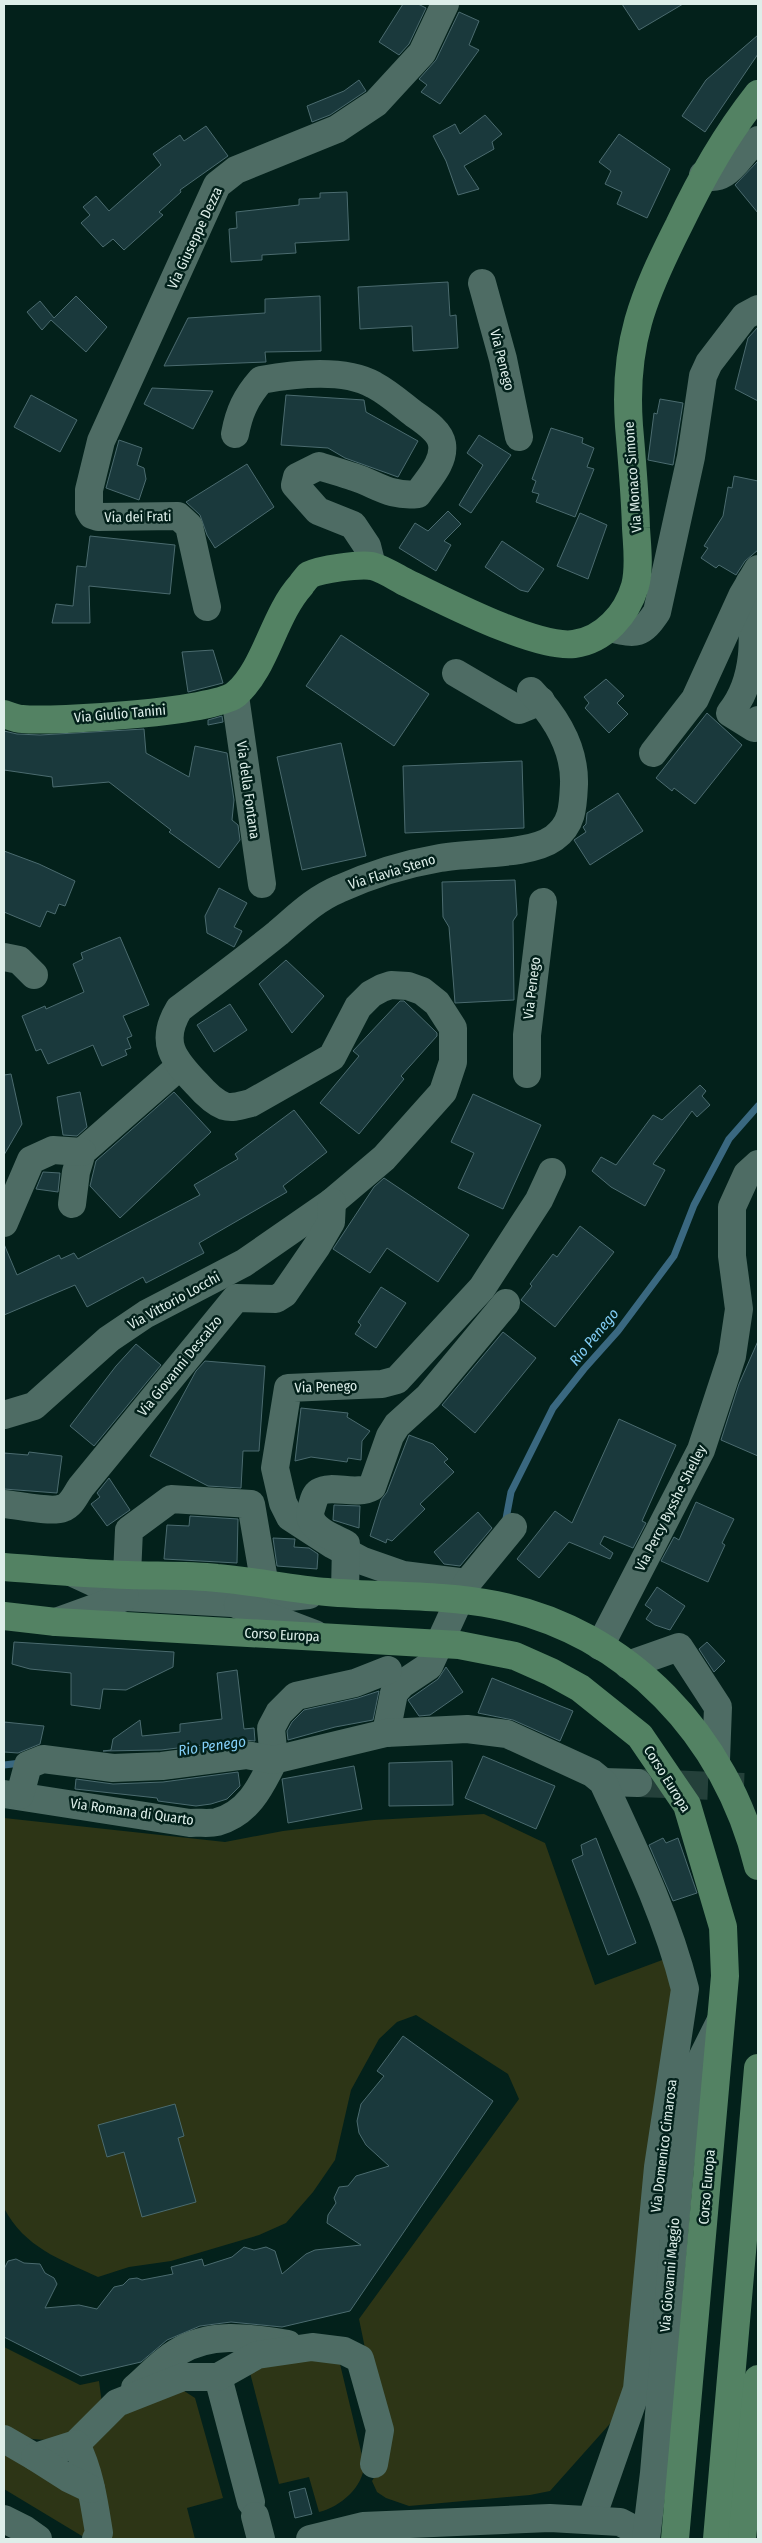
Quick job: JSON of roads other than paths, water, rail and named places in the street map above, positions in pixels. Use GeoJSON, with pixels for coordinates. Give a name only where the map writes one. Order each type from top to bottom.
{"type":"FeatureCollection","features":[{"type":"Feature","properties":{"kind":"main road","name":"Via Monaco Simone"},"geometry":{"type":"LineString","coordinates":[[235,696],[260,662],[276,622],[294,592],[308,576],[340,568],[372,566],[471,614],[540,640],[573,644],[596,636],[610,628],[618,619],[635,586],[638,550],[628,414],[629,374],[634,333],[649,285],[703,175],[735,124],[758,94]]}},
{"type":"Feature","properties":{"kind":"main road","name":"Via Giulio Tanini"},"geometry":{"type":"LineString","coordinates":[[4,714],[19,719],[77,718],[193,708],[235,696]]}},
{"type":"Feature","properties":{"kind":"main road"},"geometry":{"type":"LineString","coordinates":[[4,1566],[71,1572],[126,1586],[217,1578],[266,1586],[346,1572],[434,1597],[472,1592],[530,1613],[566,1628],[600,1646],[628,1664],[646,1678],[690,1724],[716,1760],[754,1830],[758,1866]]}},
{"type":"Feature","properties":{"kind":"main road","name":"Corso Europa"},"geometry":{"type":"LineString","coordinates":[[4,1616],[56,1622],[459,1645],[515,1656],[551,1672],[580,1688],[640,1736],[662,1765],[687,1805],[724,1926],[725,1976],[675,2539]]}},
{"type":"Feature","properties":{"kind":"main road"},"geometry":{"type":"LineString","coordinates":[[718,2539],[757,2099],[758,2068]]}},
{"type":"Feature","properties":{"kind":"main road"},"geometry":{"type":"LineString","coordinates":[[742,2539],[758,2379]]}},
{"type":"Feature","properties":{"kind":"street","name":"Via Giuseppe Dezza"},"geometry":{"type":"LineString","coordinates":[[92,515],[89,510],[89,490],[101,441],[217,185],[236,170],[337,129],[376,103],[422,54],[445,4]]}},
{"type":"Feature","properties":{"kind":"street"},"geometry":{"type":"LineString","coordinates":[[703,175],[712,178],[723,174],[758,140]]}},
{"type":"Feature","properties":{"kind":"street","name":"Via Penego"},"geometry":{"type":"LineString","coordinates":[[482,283],[504,359],[519,437]]}},
{"type":"Feature","properties":{"kind":"street"},"geometry":{"type":"LineString","coordinates":[[610,628],[634,633],[643,629],[657,612],[691,456],[703,376],[709,363],[745,316],[758,309]]}},
{"type":"Feature","properties":{"kind":"street"},"geometry":{"type":"LineString","coordinates":[[235,434],[240,411],[250,392],[261,380],[321,373],[372,384],[418,416],[439,435],[442,445],[434,474],[418,494],[404,496],[388,493],[353,476],[319,466],[297,477],[295,485],[318,511],[352,525],[367,546],[372,566]]}},
{"type":"Feature","properties":{"kind":"street","name":"Via dei Frati"},"geometry":{"type":"LineString","coordinates":[[92,515],[98,517],[178,516],[189,526],[207,607]]}},
{"type":"Feature","properties":{"kind":"street"},"geometry":{"type":"LineString","coordinates":[[754,575],[750,670],[743,691],[730,713],[754,728],[758,720]]}},
{"type":"Feature","properties":{"kind":"street"},"geometry":{"type":"LineString","coordinates":[[653,753],[695,699],[754,575]]}},
{"type":"Feature","properties":{"kind":"street","name":"Via Flavia Steno"},"geometry":{"type":"LineString","coordinates":[[340,1196],[384,1158],[431,1108],[443,1092],[449,1078],[455,1049],[453,1028],[437,1003],[422,991],[408,986],[391,985],[370,994],[358,1007],[332,1057],[251,1103],[237,1107],[224,1106],[203,1090],[180,1066],[170,1047],[169,1036],[174,1018],[179,1009],[316,900],[361,879],[438,858],[536,847],[562,831],[569,822],[572,811],[574,777],[570,753],[554,718],[536,696],[519,710],[456,673]]}},
{"type":"Feature","properties":{"kind":"street","name":"Via della Fontana"},"geometry":{"type":"LineString","coordinates":[[235,696],[262,884]]}},
{"type":"Feature","properties":{"kind":"street","name":"Via Penego"},"geometry":{"type":"LineString","coordinates":[[527,1074],[527,1035],[543,902]]}},
{"type":"Feature","properties":{"kind":"street"},"geometry":{"type":"LineString","coordinates":[[4,957],[19,960],[34,975]]}},
{"type":"Feature","properties":{"kind":"street"},"geometry":{"type":"LineString","coordinates":[[72,1204],[76,1172],[82,1152],[180,1066]]}},
{"type":"Feature","properties":{"kind":"street"},"geometry":{"type":"LineString","coordinates":[[4,1223],[31,1160],[53,1150],[82,1152]]}},
{"type":"Feature","properties":{"kind":"street","name":"Via Percy Bysshe Shelley"},"geometry":{"type":"LineString","coordinates":[[600,1646],[701,1450],[732,1356],[739,1309],[732,1256],[732,1207],[747,1174],[758,1164]]}},
{"type":"Feature","properties":{"kind":"street","name":"Via Penego"},"geometry":{"type":"LineString","coordinates":[[472,1592],[403,1575],[346,1572],[333,1545],[290,1517],[283,1503],[275,1468],[288,1388],[382,1384],[396,1380],[482,1288],[538,1200],[552,1172]]}},
{"type":"Feature","properties":{"kind":"street","name":"Via Vittorio Locchi"},"geometry":{"type":"LineString","coordinates":[[4,1415],[34,1406],[109,1339],[146,1314],[244,1263],[340,1196]]}},
{"type":"Feature","properties":{"kind":"street","name":"Via Giovanni Descalzo"},"geometry":{"type":"LineString","coordinates":[[4,1504],[53,1509],[64,1508],[72,1501],[81,1487],[236,1298],[276,1299],[284,1294],[318,1246],[331,1222],[340,1196]]}},
{"type":"Feature","properties":{"kind":"street"},"geometry":{"type":"LineString","coordinates":[[232,1603],[346,1572],[315,1526],[310,1514],[316,1496],[324,1490],[359,1491],[372,1487],[390,1436],[397,1425],[428,1397],[506,1303]]}},
{"type":"Feature","properties":{"kind":"street"},"geometry":{"type":"LineString","coordinates":[[126,1586],[129,1530],[171,1500],[251,1504],[266,1586]]}},
{"type":"Feature","properties":{"kind":"street"},"geometry":{"type":"LineString","coordinates":[[386,1733],[394,1693],[402,1684],[429,1666],[513,1527]]}},
{"type":"Feature","properties":{"kind":"street"},"geometry":{"type":"LineString","coordinates":[[56,1622],[126,1586],[232,1603],[324,1637]]}},
{"type":"Feature","properties":{"kind":"street"},"geometry":{"type":"LineString","coordinates":[[628,1664],[679,1648],[718,1707],[716,1760]]}},
{"type":"Feature","properties":{"kind":"street"},"geometry":{"type":"LineString","coordinates":[[274,1760],[271,1728],[279,1713],[296,1696],[355,1683],[388,1670]]}},
{"type":"Feature","properties":{"kind":"street","name":"Via Romana di Quarto"},"geometry":{"type":"LineString","coordinates":[[274,1760],[257,1794],[233,1815],[216,1822],[190,1822],[12,1794],[28,1765],[43,1759],[113,1768],[162,1766],[246,1755],[274,1760],[386,1733],[467,1729],[507,1734],[592,1773],[603,1782]]}},
{"type":"Feature","properties":{"kind":"street"},"geometry":{"type":"LineString","coordinates":[[603,1782],[638,1783]]}},
{"type":"Feature","properties":{"kind":"street","name":"Via Domenico Cimarosa"},"geometry":{"type":"LineString","coordinates":[[592,2518],[637,2389],[658,2167],[685,1989],[680,1969],[649,1883],[603,1782]]}},
{"type":"Feature","properties":{"kind":"street","name":"Via Giovanni Maggio"},"geometry":{"type":"LineString","coordinates":[[310,2539],[363,2526],[550,2518],[592,2518],[620,2522],[645,2537],[654,2473],[672,2247],[691,2080],[720,2022]]}},
{"type":"Feature","properties":{"kind":"street"},"geometry":{"type":"LineString","coordinates":[[35,2457],[76,2444],[117,2403],[176,2353],[208,2340],[244,2337],[344,2351],[360,2359],[380,2430],[374,2464]]}},
{"type":"Feature","properties":{"kind":"street"},"geometry":{"type":"LineString","coordinates":[[117,2403],[183,2377],[218,2377],[257,2356],[312,2347]]}},
{"type":"Feature","properties":{"kind":"street"},"geometry":{"type":"LineString","coordinates":[[218,2377],[256,2519]]}},
{"type":"Feature","properties":{"kind":"street"},"geometry":{"type":"LineString","coordinates":[[4,2439],[68,2478],[91,2489]]}},
{"type":"Feature","properties":{"kind":"street"},"geometry":{"type":"LineString","coordinates":[[76,2444],[85,2462],[91,2489],[99,2533],[96,2539]]}},
{"type":"Feature","properties":{"kind":"street"},"geometry":{"type":"LineString","coordinates":[[4,2518],[38,2539]]}},
{"type":"Feature","properties":{"kind":"waterway","name":"Rio Penego"},"geometry":{"type":"LineString","coordinates":[[505,1524],[511,1492],[553,1408],[618,1331],[674,1256],[694,1205],[729,1139],[758,1106]]}},
{"type":"Feature","properties":{"kind":"waterway","name":"Rio Penego"},"geometry":{"type":"LineString","coordinates":[[4,1765],[21,1763]]}},
{"type":"Feature","properties":{"kind":"tunnel"},"geometry":{"type":"LineString","coordinates":[[638,1783],[744,1787]]}}]}
